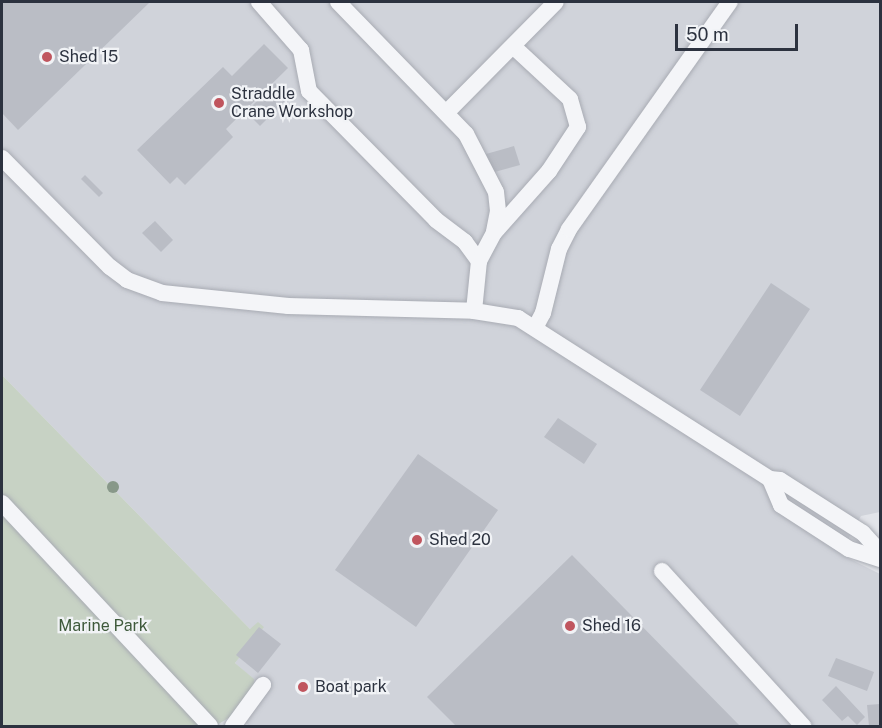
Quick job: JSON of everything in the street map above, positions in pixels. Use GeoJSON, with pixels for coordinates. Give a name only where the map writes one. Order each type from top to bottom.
{"type":"FeatureCollection","features":[{"type":"Feature","properties":{"kind":"street"},"geometry":{"type":"LineString","coordinates":[[259,2],[301,50],[309,91],[436,220],[465,242],[479,261]]}},
{"type":"Feature","properties":{"kind":"street"},"geometry":{"type":"LineString","coordinates":[[338,2],[466,134],[496,192],[498,211],[494,233]]}},
{"type":"Feature","properties":{"kind":"street"},"geometry":{"type":"LineString","coordinates":[[446,113],[556,2]]}},
{"type":"Feature","properties":{"kind":"street"},"geometry":{"type":"LineString","coordinates":[[535,327],[543,313],[559,249],[569,229],[730,2]]}},
{"type":"Feature","properties":{"kind":"street"},"geometry":{"type":"LineString","coordinates":[[474,311],[479,261],[494,233],[549,171],[578,127],[570,99],[514,46]]}},
{"type":"Feature","properties":{"kind":"street"},"geometry":{"type":"LineString","coordinates":[[2,158],[110,267],[127,280],[162,293],[288,306],[474,311],[518,318],[770,479],[780,480],[863,533],[880,552]]}},
{"type":"Feature","properties":{"kind":"street"},"geometry":{"type":"LineString","coordinates":[[770,479],[781,505],[849,549],[880,559]]}},
{"type":"Feature","properties":{"kind":"street"},"geometry":{"type":"LineString","coordinates":[[2,503],[183,701],[210,726]]}},
{"type":"Feature","properties":{"kind":"street"},"geometry":{"type":"LineString","coordinates":[[662,571],[803,726]]}},
{"type":"Feature","properties":{"kind":"street"},"geometry":{"type":"LineString","coordinates":[[233,726],[263,685]]}},
{"type":"Feature","properties":{"kind":"shaded area"},"geometry":{"type":"Polygon","coordinates":[[[2,2],[880,2],[880,512],[861,516],[840,554],[880,574],[880,726],[249,726],[243,720],[253,679],[235,663],[263,626],[250,629],[2,375],[2,2]]]}},
{"type":"Feature","properties":{"kind":"green space","name":"Marine Park"},"geometry":{"type":"Polygon","coordinates":[[[2,375],[250,629],[258,622],[264,627],[235,663],[254,679],[254,685],[232,716],[215,726],[2,726],[2,375]]]}},
{"type":"Feature","properties":{"kind":"building","name":"Shed 15"},"geometry":{"type":"Polygon","coordinates":[[[2,2],[150,2],[18,130],[2,113],[2,2]]]}},
{"type":"Feature","properties":{"kind":"building","name":"Straddle Crane Workshop"},"geometry":{"type":"Polygon","coordinates":[[[264,44],[288,68],[226,129],[233,137],[185,185],[177,177],[170,184],[137,150],[223,67],[232,76],[264,44]]]}},
{"type":"Feature","properties":{"kind":"building"},"geometry":{"type":"Polygon","coordinates":[[[275,83],[289,97],[260,126],[246,112],[275,83]]]}},
{"type":"Feature","properties":{"kind":"building"},"geometry":{"type":"Polygon","coordinates":[[[514,146],[520,165],[491,173],[486,154],[514,146]]]}},
{"type":"Feature","properties":{"kind":"building"},"geometry":{"type":"Polygon","coordinates":[[[85,175],[103,193],[99,197],[81,179],[85,175]]]}},
{"type":"Feature","properties":{"kind":"building"},"geometry":{"type":"Polygon","coordinates":[[[155,221],[173,240],[161,252],[142,233],[155,221]]]}},
{"type":"Feature","properties":{"kind":"building"},"geometry":{"type":"Polygon","coordinates":[[[771,283],[810,309],[740,416],[700,390],[771,283]]]}},
{"type":"Feature","properties":{"kind":"building"},"geometry":{"type":"Polygon","coordinates":[[[558,418],[597,444],[584,464],[544,437],[558,418]]]}},
{"type":"Feature","properties":{"kind":"building","name":"Shed 20"},"geometry":{"type":"Polygon","coordinates":[[[418,454],[498,510],[416,627],[335,570],[418,454]]]}},
{"type":"Feature","properties":{"kind":"building","name":"Shed 16"},"geometry":{"type":"Polygon","coordinates":[[[572,555],[740,726],[456,726],[427,697],[572,555]]]}},
{"type":"Feature","properties":{"kind":"building"},"geometry":{"type":"Polygon","coordinates":[[[259,627],[281,644],[258,673],[236,655],[259,627]]]}},
{"type":"Feature","properties":{"kind":"building"},"geometry":{"type":"Polygon","coordinates":[[[836,658],[874,672],[867,691],[828,676],[836,658]]]}},
{"type":"Feature","properties":{"kind":"building"},"geometry":{"type":"Polygon","coordinates":[[[836,686],[865,717],[857,725],[848,716],[842,721],[822,700],[836,686]]]}},
{"type":"Feature","properties":{"kind":"building"},"geometry":{"type":"Polygon","coordinates":[[[880,704],[880,726],[869,726],[867,705],[880,704]]]}},
{"type":"Feature","properties":{"kind":"place","name":"Shed 15"},"geometry":{"type":"Point","coordinates":[47,57]}},
{"type":"Feature","properties":{"kind":"place","name":"Straddle Crane Workshop"},"geometry":{"type":"Point","coordinates":[219,103]}},
{"type":"Feature","properties":{"kind":"place","name":"Shed 20"},"geometry":{"type":"Point","coordinates":[417,540]}},
{"type":"Feature","properties":{"kind":"place","name":"Shed 16"},"geometry":{"type":"Point","coordinates":[570,626]}},
{"type":"Feature","properties":{"kind":"place","name":"Boat park"},"geometry":{"type":"Point","coordinates":[303,687]}}]}
